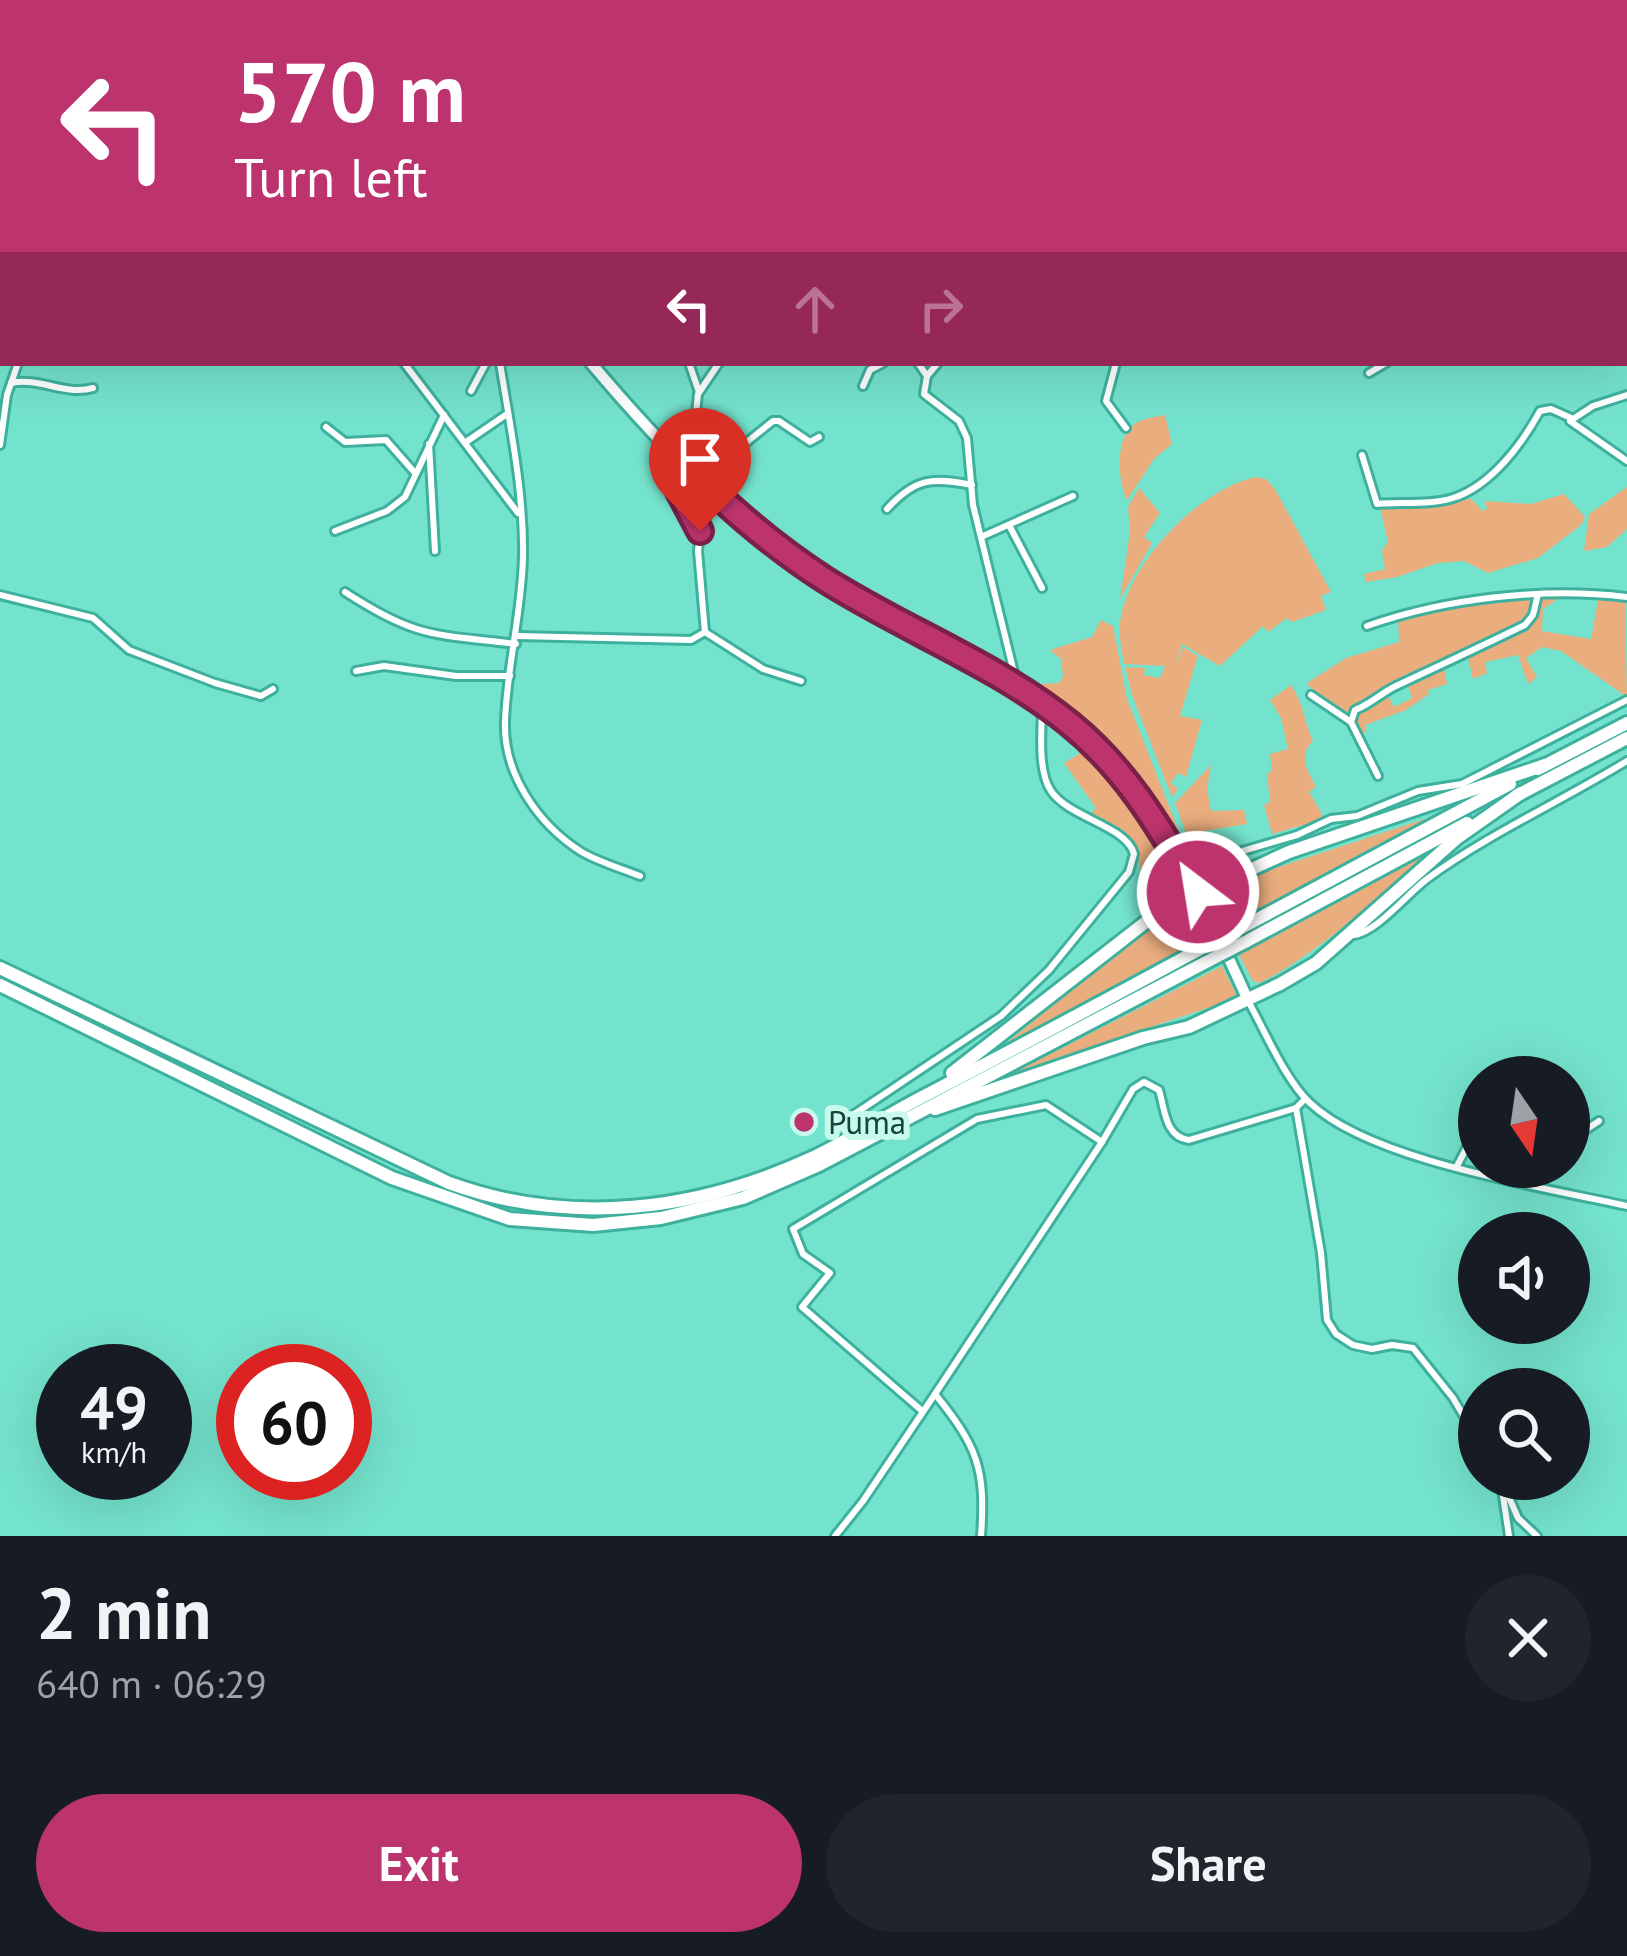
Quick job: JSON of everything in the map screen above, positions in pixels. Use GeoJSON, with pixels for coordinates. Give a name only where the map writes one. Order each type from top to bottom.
{"type":"FeatureCollection","features":[{"type":"Feature","properties":{"kind":"highway"},"geometry":{"type":"LineString","coordinates":[[1243,935],[1627,723]]}},
{"type":"Feature","properties":{"kind":"highway"},"geometry":{"type":"LineString","coordinates":[[0,985],[392,1178],[510,1219],[593,1225],[700,1210],[800,1173],[896,1116],[1627,738]]}},
{"type":"Feature","properties":{"kind":"highway"},"geometry":{"type":"LineString","coordinates":[[896,1116],[1160,911],[1289,852],[1545,765]]}},
{"type":"Feature","properties":{"kind":"highway"},"geometry":{"type":"LineString","coordinates":[[0,968],[467,1190],[563,1209],[624,1209],[739,1187],[815,1157],[896,1116],[1189,1027],[1316,963],[1457,838],[1521,793]]}},
{"type":"Feature","properties":{"kind":"main road"},"geometry":{"type":"LineString","coordinates":[[594,366],[679,460],[746,524],[826,580],[1018,689],[1069,723],[1109,760],[1149,808],[1198,892],[1247,998]]}},
{"type":"Feature","properties":{"kind":"street"},"geometry":{"type":"LineString","coordinates":[[0,445],[4,396],[17,366]]}},
{"type":"Feature","properties":{"kind":"street"},"geometry":{"type":"LineString","coordinates":[[406,366],[520,516]]}},
{"type":"Feature","properties":{"kind":"street"},"geometry":{"type":"LineString","coordinates":[[472,392],[485,366]]}},
{"type":"Feature","properties":{"kind":"street"},"geometry":{"type":"LineString","coordinates":[[500,366],[523,550],[505,723],[510,764],[546,822],[580,850],[640,876]]}},
{"type":"Feature","properties":{"kind":"street"},"geometry":{"type":"LineString","coordinates":[[689,366],[699,392],[692,451]]}},
{"type":"Feature","properties":{"kind":"street"},"geometry":{"type":"LineString","coordinates":[[699,392],[717,366]]}},
{"type":"Feature","properties":{"kind":"street"},"geometry":{"type":"LineString","coordinates":[[863,386],[870,370],[877,366]]}},
{"type":"Feature","properties":{"kind":"street"},"geometry":{"type":"LineString","coordinates":[[920,366],[927,376]]}},
{"type":"Feature","properties":{"kind":"street"},"geometry":{"type":"LineString","coordinates":[[935,366],[927,376],[924,394],[959,421],[967,438],[981,536],[1018,689]]}},
{"type":"Feature","properties":{"kind":"street"},"geometry":{"type":"LineString","coordinates":[[1115,366],[1106,401],[1126,428]]}},
{"type":"Feature","properties":{"kind":"street"},"geometry":{"type":"LineString","coordinates":[[1369,373],[1382,366]]}},
{"type":"Feature","properties":{"kind":"street"},"geometry":{"type":"LineString","coordinates":[[11,383],[37,382],[68,391],[93,388]]}},
{"type":"Feature","properties":{"kind":"street"},"geometry":{"type":"LineString","coordinates":[[1571,418],[1627,395]]}},
{"type":"Feature","properties":{"kind":"street"},"geometry":{"type":"LineString","coordinates":[[1362,455],[1377,504],[1454,497],[1499,466],[1540,411],[1551,409],[1571,418]]}},
{"type":"Feature","properties":{"kind":"street"},"geometry":{"type":"LineString","coordinates":[[466,442],[508,414]]}},
{"type":"Feature","properties":{"kind":"street"},"geometry":{"type":"LineString","coordinates":[[335,531],[394,507],[405,497],[443,415]]}},
{"type":"Feature","properties":{"kind":"street"},"geometry":{"type":"LineString","coordinates":[[1571,418],[1571,425],[1627,461]]}},
{"type":"Feature","properties":{"kind":"street"},"geometry":{"type":"LineString","coordinates":[[705,632],[700,531],[673,480],[679,460],[692,451],[727,458],[772,421],[810,442],[819,437]]}},
{"type":"Feature","properties":{"kind":"street"},"geometry":{"type":"LineString","coordinates":[[326,427],[346,442],[372,437],[386,440],[415,473]]}},
{"type":"Feature","properties":{"kind":"street"},"geometry":{"type":"LineString","coordinates":[[429,440],[435,551]]}},
{"type":"Feature","properties":{"kind":"street"},"geometry":{"type":"LineString","coordinates":[[887,509],[906,488],[926,481],[972,484]]}},
{"type":"Feature","properties":{"kind":"street"},"geometry":{"type":"LineString","coordinates":[[981,536],[1073,496]]}},
{"type":"Feature","properties":{"kind":"street"},"geometry":{"type":"LineString","coordinates":[[1009,525],[1042,588]]}},
{"type":"Feature","properties":{"kind":"street"},"geometry":{"type":"LineString","coordinates":[[1367,626],[1431,606],[1538,594],[1573,591],[1627,597]]}},
{"type":"Feature","properties":{"kind":"street"},"geometry":{"type":"LineString","coordinates":[[346,592],[405,628],[450,639],[691,640],[705,632]]}},
{"type":"Feature","properties":{"kind":"street"},"geometry":{"type":"LineString","coordinates":[[1351,722],[1355,710],[1388,690],[1525,625],[1533,616],[1538,594]]}},
{"type":"Feature","properties":{"kind":"street"},"geometry":{"type":"LineString","coordinates":[[0,595],[92,618],[129,650],[215,683],[261,696],[273,689]]}},
{"type":"Feature","properties":{"kind":"street"},"geometry":{"type":"LineString","coordinates":[[705,632],[763,669],[801,681]]}},
{"type":"Feature","properties":{"kind":"street"},"geometry":{"type":"LineString","coordinates":[[356,671],[384,665],[456,676],[511,676]]}},
{"type":"Feature","properties":{"kind":"street"},"geometry":{"type":"LineString","coordinates":[[1311,695],[1351,722],[1378,776]]}},
{"type":"Feature","properties":{"kind":"street"},"geometry":{"type":"LineString","coordinates":[[1202,863],[1297,835],[1331,819],[1357,816],[1418,790],[1462,784],[1627,700]]}},
{"type":"Feature","properties":{"kind":"street"},"geometry":{"type":"LineString","coordinates":[[852,1136],[844,1121],[1001,1016],[1048,970],[1130,872],[1134,854],[1126,839],[1062,803],[1051,791],[1045,777],[1042,705]]}},
{"type":"Feature","properties":{"kind":"street"},"geometry":{"type":"LineString","coordinates":[[1345,936],[1371,929],[1462,851],[1545,810],[1627,761]]}},
{"type":"Feature","properties":{"kind":"street"},"geometry":{"type":"LineString","coordinates":[[1247,998],[1306,1100],[1327,1117],[1379,1144],[1456,1166],[1458,1162]]}},
{"type":"Feature","properties":{"kind":"street"},"geometry":{"type":"LineString","coordinates":[[835,1536],[935,1394],[1102,1142],[1132,1088],[1144,1082],[1159,1090],[1171,1132],[1189,1140],[1296,1108],[1306,1100]]}},
{"type":"Feature","properties":{"kind":"street"},"geometry":{"type":"LineString","coordinates":[[882,1096],[896,1116]]}},
{"type":"Feature","properties":{"kind":"street"},"geometry":{"type":"LineString","coordinates":[[922,1411],[802,1307],[830,1273],[802,1254],[794,1229],[977,1120],[1046,1105],[1102,1142]]}},
{"type":"Feature","properties":{"kind":"street"},"geometry":{"type":"LineString","coordinates":[[1296,1108],[1321,1253],[1327,1320],[1336,1334],[1353,1345],[1413,1348],[1458,1409]]}},
{"type":"Feature","properties":{"kind":"street"},"geometry":{"type":"LineString","coordinates":[[1590,1127],[1599,1121]]}},
{"type":"Feature","properties":{"kind":"street"},"geometry":{"type":"LineString","coordinates":[[1547,1188],[1627,1206]]}},
{"type":"Feature","properties":{"kind":"street"},"geometry":{"type":"LineString","coordinates":[[935,1394],[961,1426],[980,1465],[981,1536]]}},
{"type":"Feature","properties":{"kind":"street"},"geometry":{"type":"LineString","coordinates":[[1504,1500],[1509,1536]]}},
{"type":"Feature","properties":{"kind":"street"},"geometry":{"type":"LineString","coordinates":[[1510,1500],[1518,1518],[1537,1536]]}},
{"type":"Feature","properties":{"kind":"shaded area"},"geometry":{"type":"Polygon","coordinates":[[[1165,415],[1172,444],[1154,459],[1127,500],[1120,471],[1124,439],[1138,422],[1165,415]]]}},
{"type":"Feature","properties":{"kind":"shaded area"},"geometry":{"type":"Polygon","coordinates":[[[1256,477],[1266,479],[1275,489],[1331,592],[1321,596],[1326,610],[1292,622],[1287,618],[1268,632],[1263,626],[1220,666],[1182,644],[1175,666],[1183,647],[1198,656],[1180,716],[1202,720],[1186,777],[1178,773],[1171,783],[1178,789],[1172,797],[1125,667],[1145,668],[1144,675],[1160,678],[1165,666],[1124,664],[1121,616],[1139,572],[1172,530],[1213,496],[1256,477]]]}},
{"type":"Feature","properties":{"kind":"shaded area"},"geometry":{"type":"Polygon","coordinates":[[[1627,487],[1627,529],[1607,547],[1584,551],[1589,514],[1627,487]]]}},
{"type":"Feature","properties":{"kind":"shaded area"},"geometry":{"type":"Polygon","coordinates":[[[1139,488],[1160,513],[1144,537],[1152,543],[1120,599],[1130,532],[1128,507],[1139,488]]]}},
{"type":"Feature","properties":{"kind":"shaded area"},"geometry":{"type":"Polygon","coordinates":[[[1564,494],[1585,517],[1538,558],[1488,573],[1464,561],[1438,563],[1366,582],[1364,574],[1385,569],[1382,551],[1388,542],[1380,507],[1471,499],[1483,511],[1485,501],[1531,504],[1564,494]]]}},
{"type":"Feature","properties":{"kind":"shaded area"},"geometry":{"type":"Polygon","coordinates":[[[1599,595],[1625,599],[1627,697],[1561,651],[1542,647],[1526,658],[1537,677],[1528,684],[1518,655],[1485,662],[1487,673],[1473,679],[1468,658],[1521,628],[1541,596],[1562,596],[1543,609],[1542,631],[1591,639],[1599,595]]]}},
{"type":"Feature","properties":{"kind":"shaded area"},"geometry":{"type":"Polygon","coordinates":[[[1534,598],[1527,620],[1520,625],[1371,703],[1356,706],[1350,718],[1316,695],[1307,683],[1346,658],[1399,642],[1398,618],[1436,607],[1534,598]]]}},
{"type":"Feature","properties":{"kind":"shaded area"},"geometry":{"type":"Polygon","coordinates":[[[1101,620],[1113,626],[1127,699],[1182,839],[1113,753],[1039,688],[1039,684],[1059,683],[1063,676],[1061,659],[1050,650],[1092,637],[1101,620]]]}},
{"type":"Feature","properties":{"kind":"shaded area"},"geometry":{"type":"Polygon","coordinates":[[[1444,669],[1447,684],[1428,690],[1429,694],[1406,710],[1365,725],[1363,734],[1353,722],[1358,710],[1371,707],[1387,694],[1394,707],[1412,698],[1408,686],[1444,669]]]}},
{"type":"Feature","properties":{"kind":"shaded area"},"geometry":{"type":"Polygon","coordinates":[[[1291,685],[1313,741],[1305,758],[1316,787],[1309,792],[1321,820],[1272,834],[1264,805],[1270,802],[1270,754],[1288,749],[1281,718],[1270,700],[1291,685]]]}},
{"type":"Feature","properties":{"kind":"shaded area"},"geometry":{"type":"Polygon","coordinates":[[[1085,750],[1144,816],[1165,851],[1155,854],[1141,870],[1133,842],[1090,815],[1096,808],[1064,763],[1085,750]]]}},
{"type":"Feature","properties":{"kind":"shaded area"},"geometry":{"type":"Polygon","coordinates":[[[1211,765],[1207,789],[1211,811],[1244,810],[1247,824],[1205,831],[1207,849],[1199,854],[1190,844],[1175,803],[1211,765]]]}},
{"type":"Feature","properties":{"kind":"shaded area"},"geometry":{"type":"Polygon","coordinates":[[[1452,810],[1229,930],[1212,897],[1236,881],[1452,810]]]}},
{"type":"Feature","properties":{"kind":"shaded area"},"geometry":{"type":"Polygon","coordinates":[[[1433,851],[1306,955],[1260,983],[1253,981],[1239,955],[1433,851]]]}},
{"type":"Feature","properties":{"kind":"shaded area"},"geometry":{"type":"Polygon","coordinates":[[[1176,914],[1186,915],[1210,940],[999,1049],[1131,942],[1176,914]]]}},
{"type":"Feature","properties":{"kind":"shaded area"},"geometry":{"type":"Polygon","coordinates":[[[1222,966],[1237,996],[1228,1001],[1009,1075],[1222,966]]]}},
{"type":"Feature","properties":{"kind":"place","name":"Puma"},"geometry":{"type":"Point","coordinates":[804,1122]}},
{"type":"Feature","properties":{"kind":"route"},"geometry":{"type":"LineString","coordinates":[[700,531],[673,480],[675,455],[746,524],[826,580],[998,676],[1069,723],[1109,760],[1149,808],[1198,892]]}}]}
